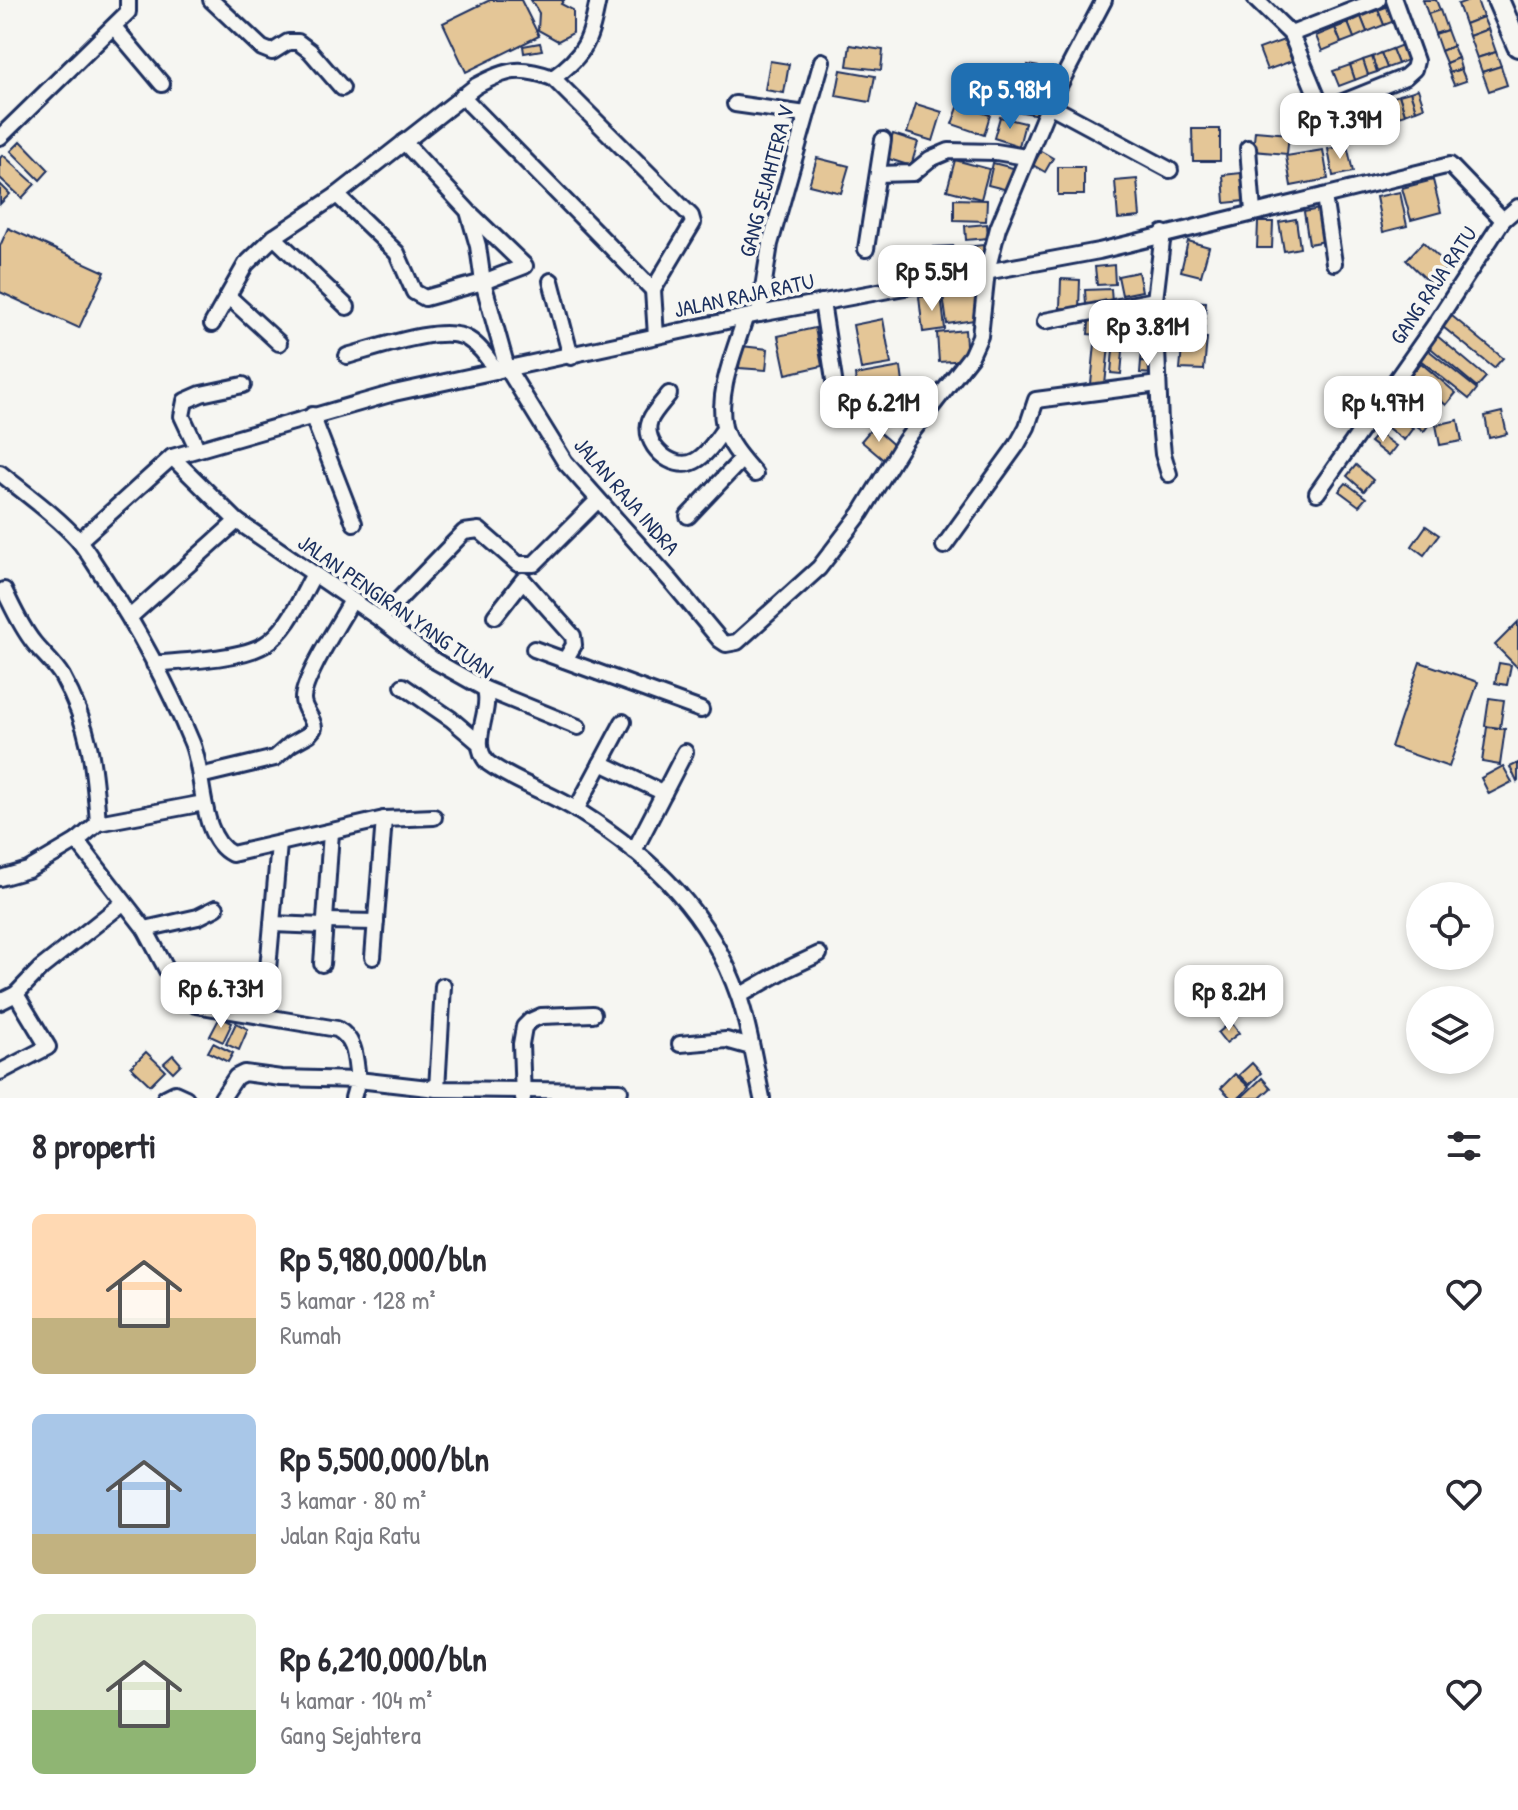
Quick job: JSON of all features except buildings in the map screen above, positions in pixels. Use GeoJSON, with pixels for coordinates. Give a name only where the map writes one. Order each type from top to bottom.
{"type":"FeatureCollection","features":[{"type":"Feature","properties":{"kind":"main road"},"geometry":{"type":"LineString","coordinates":[[1498,0],[1518,46]]}},
{"type":"Feature","properties":{"kind":"street"},"geometry":{"type":"LineString","coordinates":[[0,137],[114,27],[128,12],[128,0]]}},
{"type":"Feature","properties":{"kind":"street"},"geometry":{"type":"LineString","coordinates":[[211,0],[262,48],[272,52],[288,42],[298,42],[310,51],[342,88]]}},
{"type":"Feature","properties":{"kind":"street"},"geometry":{"type":"LineString","coordinates":[[553,78],[580,57],[589,43],[598,0]]}},
{"type":"Feature","properties":{"kind":"street"},"geometry":{"type":"LineString","coordinates":[[987,271],[998,228],[1026,157],[1049,105],[1104,0]]}},
{"type":"Feature","properties":{"kind":"street"},"geometry":{"type":"LineString","coordinates":[[1291,34],[1378,0]]}},
{"type":"Feature","properties":{"kind":"street"},"geometry":{"type":"LineString","coordinates":[[1259,1],[1291,34],[1318,99],[1326,106],[1333,106],[1405,77],[1414,69],[1416,61],[1394,0]]}},
{"type":"Feature","properties":{"kind":"street"},"geometry":{"type":"LineString","coordinates":[[114,27],[162,84]]}},
{"type":"Feature","properties":{"kind":"street","name":"GANG SEJAHTERA V"},"geometry":{"type":"LineString","coordinates":[[724,429],[724,391],[752,316],[822,61]]}},
{"type":"Feature","properties":{"kind":"street"},"geometry":{"type":"LineString","coordinates":[[212,324],[246,264],[274,237],[337,195],[462,96],[495,75],[517,69],[553,78],[691,216],[693,223],[653,290],[656,336]]}},
{"type":"Feature","properties":{"kind":"street"},"geometry":{"type":"LineString","coordinates":[[462,96],[653,290]]}},
{"type":"Feature","properties":{"kind":"street"},"geometry":{"type":"LineString","coordinates":[[735,104],[806,114]]}},
{"type":"Feature","properties":{"kind":"street"},"geometry":{"type":"LineString","coordinates":[[1049,105],[1170,170]]}},
{"type":"Feature","properties":{"kind":"street"},"geometry":{"type":"LineString","coordinates":[[866,249],[883,140]]}},
{"type":"Feature","properties":{"kind":"street"},"geometry":{"type":"LineString","coordinates":[[337,195],[397,253],[418,297],[439,295],[525,266],[404,142]]}},
{"type":"Feature","properties":{"kind":"street"},"geometry":{"type":"LineString","coordinates":[[1248,148],[1253,212]]}},
{"type":"Feature","properties":{"kind":"street"},"geometry":{"type":"LineString","coordinates":[[878,174],[913,173],[930,159],[949,151],[996,152],[1026,157]]}},
{"type":"Feature","properties":{"kind":"street","name":"JALAN RAJA RATU"},"geometry":{"type":"LineString","coordinates":[[79,541],[172,457],[312,415],[502,365],[571,357],[752,316],[1099,251],[1450,165],[1503,220]]}},
{"type":"Feature","properties":{"kind":"street"},"geometry":{"type":"LineString","coordinates":[[1324,196],[1334,263]]}},
{"type":"Feature","properties":{"kind":"street"},"geometry":{"type":"LineString","coordinates":[[1503,220],[1518,207]]}},
{"type":"Feature","properties":{"kind":"street"},"geometry":{"type":"LineString","coordinates":[[468,211],[502,365]]}},
{"type":"Feature","properties":{"kind":"street","name":"GANG RAJA RATU"},"geometry":{"type":"LineString","coordinates":[[1317,493],[1434,326],[1503,220]]}},
{"type":"Feature","properties":{"kind":"street"},"geometry":{"type":"LineString","coordinates":[[1163,233],[1155,300],[1163,454],[1169,474]]}},
{"type":"Feature","properties":{"kind":"street"},"geometry":{"type":"LineString","coordinates":[[274,237],[347,307]]}},
{"type":"Feature","properties":{"kind":"street","name":"JALAN RAJA INDRA"},"geometry":{"type":"LineString","coordinates":[[502,365],[565,462],[720,640],[726,644],[737,642],[819,568],[861,513],[905,441],[971,356],[980,336],[987,271]]}},
{"type":"Feature","properties":{"kind":"street"},"geometry":{"type":"LineString","coordinates":[[551,281],[571,357]]}},
{"type":"Feature","properties":{"kind":"street"},"geometry":{"type":"LineString","coordinates":[[229,297],[279,343]]}},
{"type":"Feature","properties":{"kind":"street"},"geometry":{"type":"LineString","coordinates":[[1045,321],[1155,300]]}},
{"type":"Feature","properties":{"kind":"street"},"geometry":{"type":"LineString","coordinates":[[822,302],[836,393]]}},
{"type":"Feature","properties":{"kind":"street"},"geometry":{"type":"LineString","coordinates":[[347,356],[403,340],[452,333],[467,338],[502,365]]}},
{"type":"Feature","properties":{"kind":"street"},"geometry":{"type":"LineString","coordinates":[[944,546],[1017,445],[1036,400],[1158,384]]}},
{"type":"Feature","properties":{"kind":"street"},"geometry":{"type":"LineString","coordinates":[[197,448],[182,416],[185,401],[201,394],[243,385]]}},
{"type":"Feature","properties":{"kind":"street"},"geometry":{"type":"LineString","coordinates":[[669,394],[650,419],[649,430],[653,444],[672,462],[683,465],[693,463],[703,456],[724,429],[755,474]]}},
{"type":"Feature","properties":{"kind":"street"},"geometry":{"type":"LineString","coordinates":[[312,415],[354,523]]}},
{"type":"Feature","properties":{"kind":"street","name":"JALAN PENGIRAN YANG TUAN"},"geometry":{"type":"LineString","coordinates":[[172,457],[237,521],[380,619],[435,661],[485,689],[487,696],[478,742]]}},
{"type":"Feature","properties":{"kind":"street"},"geometry":{"type":"LineString","coordinates":[[688,516],[742,459]]}},
{"type":"Feature","properties":{"kind":"street"},"geometry":{"type":"LineString","coordinates":[[0,473],[79,541],[130,617],[174,700],[195,749],[204,803],[219,845],[225,851],[232,854],[384,819],[434,817]]}},
{"type":"Feature","properties":{"kind":"street"},"geometry":{"type":"LineString","coordinates":[[495,616],[522,573],[543,558],[598,500]]}},
{"type":"Feature","properties":{"kind":"street"},"geometry":{"type":"LineString","coordinates":[[130,617],[205,553],[237,521]]}},
{"type":"Feature","properties":{"kind":"street"},"geometry":{"type":"LineString","coordinates":[[380,619],[464,532],[479,530],[522,573],[573,636],[574,645],[565,660]]}},
{"type":"Feature","properties":{"kind":"street"},"geometry":{"type":"LineString","coordinates":[[154,664],[236,653],[264,645],[289,618],[314,574]]}},
{"type":"Feature","properties":{"kind":"street"},"geometry":{"type":"LineString","coordinates":[[4,590],[22,628],[61,673],[85,728],[95,776],[98,823]]}},
{"type":"Feature","properties":{"kind":"street"},"geometry":{"type":"LineString","coordinates":[[200,776],[275,758],[309,734],[314,728],[313,718],[303,706],[302,694],[352,600]]}},
{"type":"Feature","properties":{"kind":"street"},"geometry":{"type":"LineString","coordinates":[[534,649],[701,710]]}},
{"type":"Feature","properties":{"kind":"street"},"geometry":{"type":"LineString","coordinates":[[403,686],[478,742],[481,755],[495,768],[576,810],[670,881],[700,918],[719,950],[739,996],[762,1098]]}},
{"type":"Feature","properties":{"kind":"street"},"geometry":{"type":"LineString","coordinates":[[485,689],[578,727]]}},
{"type":"Feature","properties":{"kind":"street"},"geometry":{"type":"LineString","coordinates":[[576,810],[623,722]]}},
{"type":"Feature","properties":{"kind":"street"},"geometry":{"type":"LineString","coordinates":[[634,851],[685,752]]}},
{"type":"Feature","properties":{"kind":"street"},"geometry":{"type":"LineString","coordinates":[[601,763],[664,793]]}},
{"type":"Feature","properties":{"kind":"street"},"geometry":{"type":"LineString","coordinates":[[0,878],[28,870],[77,841],[98,823],[204,803]]}},
{"type":"Feature","properties":{"kind":"street"},"geometry":{"type":"LineString","coordinates":[[373,957],[384,819]]}},
{"type":"Feature","properties":{"kind":"street"},"geometry":{"type":"LineString","coordinates":[[322,964],[331,832]]}},
{"type":"Feature","properties":{"kind":"street"},"geometry":{"type":"LineString","coordinates":[[77,841],[145,929],[177,989],[186,999],[196,1005],[337,1029],[347,1034],[354,1046],[358,1080],[353,1098]]}},
{"type":"Feature","properties":{"kind":"street"},"geometry":{"type":"LineString","coordinates":[[268,969],[279,844]]}},
{"type":"Feature","properties":{"kind":"street"},"geometry":{"type":"LineString","coordinates":[[0,1002],[16,994],[41,968],[123,903]]}},
{"type":"Feature","properties":{"kind":"street"},"geometry":{"type":"LineString","coordinates":[[145,929],[198,917],[216,908]]}},
{"type":"Feature","properties":{"kind":"street"},"geometry":{"type":"LineString","coordinates":[[272,924],[376,922]]}},
{"type":"Feature","properties":{"kind":"street"},"geometry":{"type":"LineString","coordinates":[[739,996],[819,954]]}},
{"type":"Feature","properties":{"kind":"street"},"geometry":{"type":"LineString","coordinates":[[437,1089],[443,986]]}},
{"type":"Feature","properties":{"kind":"street"},"geometry":{"type":"LineString","coordinates":[[0,1072],[48,1047],[16,994]]}},
{"type":"Feature","properties":{"kind":"street"},"geometry":{"type":"LineString","coordinates":[[524,1094],[521,1044],[524,1027],[541,1016],[593,1014]]}},
{"type":"Feature","properties":{"kind":"street"},"geometry":{"type":"LineString","coordinates":[[680,1044],[726,1040],[751,1047]]}},
{"type":"Feature","properties":{"kind":"street"},"geometry":{"type":"LineString","coordinates":[[222,1098],[236,1077],[244,1073],[524,1094],[620,1091]]}},
{"type":"Feature","properties":{"kind":"street"},"geometry":{"type":"LineString","coordinates":[[165,1098],[175,1093],[186,1098]]}}]}
